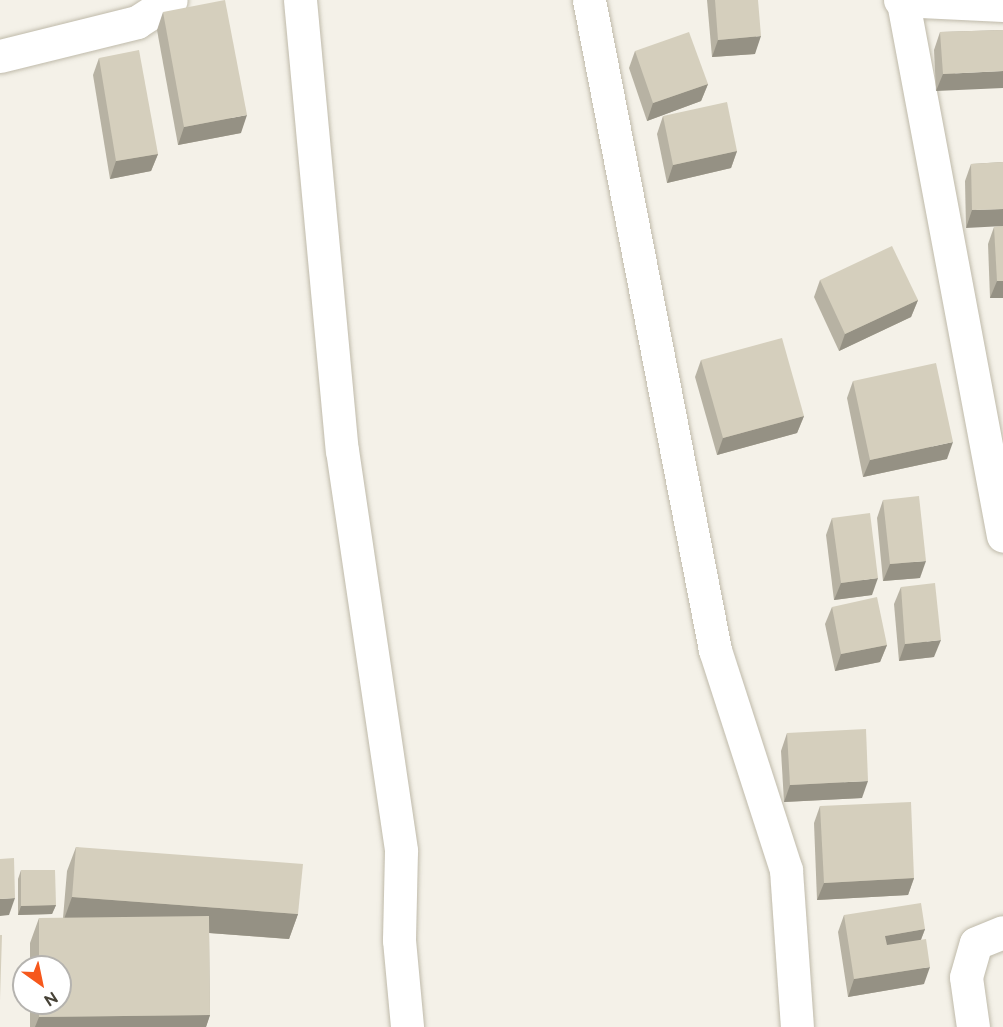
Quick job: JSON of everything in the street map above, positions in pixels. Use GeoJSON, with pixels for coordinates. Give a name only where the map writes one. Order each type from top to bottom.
{"type":"FeatureCollection","features":[{"type":"Feature","properties":{"kind":"street"},"geometry":{"type":"LineString","coordinates":[[0,56],[137,22],[171,0]]}},
{"type":"Feature","properties":{"kind":"street"},"geometry":{"type":"LineString","coordinates":[[300,0],[342,450],[401,851],[399,940],[407,1027]]}},
{"type":"Feature","properties":{"kind":"street"},"geometry":{"type":"LineString","coordinates":[[589,0],[715,650],[786,870],[797,1027]]}},
{"type":"Feature","properties":{"kind":"street"},"geometry":{"type":"LineString","coordinates":[[1003,5],[902,1],[1003,536]]}},
{"type":"Feature","properties":{"kind":"street"},"geometry":{"type":"LineString","coordinates":[[973,1027],[966,977],[976,943],[1003,932]]}},
{"type":"Feature","properties":{"kind":"building"},"geometry":{"type":"Polygon","coordinates":[[[225,0],[247,115],[184,127],[163,12],[225,0]]]}},
{"type":"Feature","properties":{"kind":"building"},"geometry":{"type":"Polygon","coordinates":[[[715,0],[758,0],[761,36],[718,40],[715,0]]]}},
{"type":"Feature","properties":{"kind":"building"},"geometry":{"type":"Polygon","coordinates":[[[1003,30],[1003,71],[943,74],[940,32],[1003,30]]]}},
{"type":"Feature","properties":{"kind":"building"},"geometry":{"type":"Polygon","coordinates":[[[689,32],[708,84],[653,103],[635,51],[689,32]]]}},
{"type":"Feature","properties":{"kind":"building"},"geometry":{"type":"Polygon","coordinates":[[[139,50],[158,154],[116,161],[99,58],[139,50]]]}},
{"type":"Feature","properties":{"kind":"building"},"geometry":{"type":"Polygon","coordinates":[[[727,102],[737,151],[673,165],[663,116],[727,102]]]}},
{"type":"Feature","properties":{"kind":"building"},"geometry":{"type":"Polygon","coordinates":[[[1003,162],[1003,209],[972,210],[971,164],[1003,162]]]}},
{"type":"Feature","properties":{"kind":"building"},"geometry":{"type":"Polygon","coordinates":[[[1003,226],[1003,281],[997,281],[994,227],[1003,226]]]}},
{"type":"Feature","properties":{"kind":"building"},"geometry":{"type":"Polygon","coordinates":[[[892,246],[918,300],[845,334],[820,280],[892,246]]]}},
{"type":"Feature","properties":{"kind":"building"},"geometry":{"type":"Polygon","coordinates":[[[782,338],[804,416],[723,438],[701,360],[782,338]]]}},
{"type":"Feature","properties":{"kind":"building"},"geometry":{"type":"Polygon","coordinates":[[[936,363],[953,442],[870,460],[853,381],[936,363]]]}},
{"type":"Feature","properties":{"kind":"building"},"geometry":{"type":"Polygon","coordinates":[[[919,496],[926,561],[890,564],[883,500],[919,496]]]}},
{"type":"Feature","properties":{"kind":"building"},"geometry":{"type":"Polygon","coordinates":[[[870,513],[878,578],[841,583],[832,518],[870,513]]]}},
{"type":"Feature","properties":{"kind":"building"},"geometry":{"type":"Polygon","coordinates":[[[935,583],[941,640],[905,644],[901,587],[935,583]]]}},
{"type":"Feature","properties":{"kind":"building"},"geometry":{"type":"Polygon","coordinates":[[[877,597],[887,645],[841,654],[832,607],[877,597]]]}},
{"type":"Feature","properties":{"kind":"building"},"geometry":{"type":"Polygon","coordinates":[[[866,729],[868,781],[790,785],[787,733],[866,729]]]}},
{"type":"Feature","properties":{"kind":"building"},"geometry":{"type":"Polygon","coordinates":[[[911,802],[914,878],[824,883],[820,806],[911,802]]]}},
{"type":"Feature","properties":{"kind":"building"},"geometry":{"type":"Polygon","coordinates":[[[76,847],[303,864],[298,914],[72,897],[76,847]]]}},
{"type":"Feature","properties":{"kind":"building"},"geometry":{"type":"Polygon","coordinates":[[[14,858],[15,898],[0,899],[0,859],[14,858]]]}},
{"type":"Feature","properties":{"kind":"building"},"geometry":{"type":"Polygon","coordinates":[[[21,870],[55,870],[56,905],[21,906],[21,870]]]}},
{"type":"Feature","properties":{"kind":"building"},"geometry":{"type":"Polygon","coordinates":[[[921,903],[925,929],[885,936],[887,945],[926,939],[930,967],[854,979],[844,915],[921,903]]]}},
{"type":"Feature","properties":{"kind":"building"},"geometry":{"type":"Polygon","coordinates":[[[209,916],[210,1015],[39,1017],[39,1015],[72,1015],[72,955],[39,955],[39,918],[209,916]]]}},
{"type":"Feature","properties":{"kind":"building"},"geometry":{"type":"Polygon","coordinates":[[[0,935],[2,935],[0,1000],[0,935]]]}}]}
